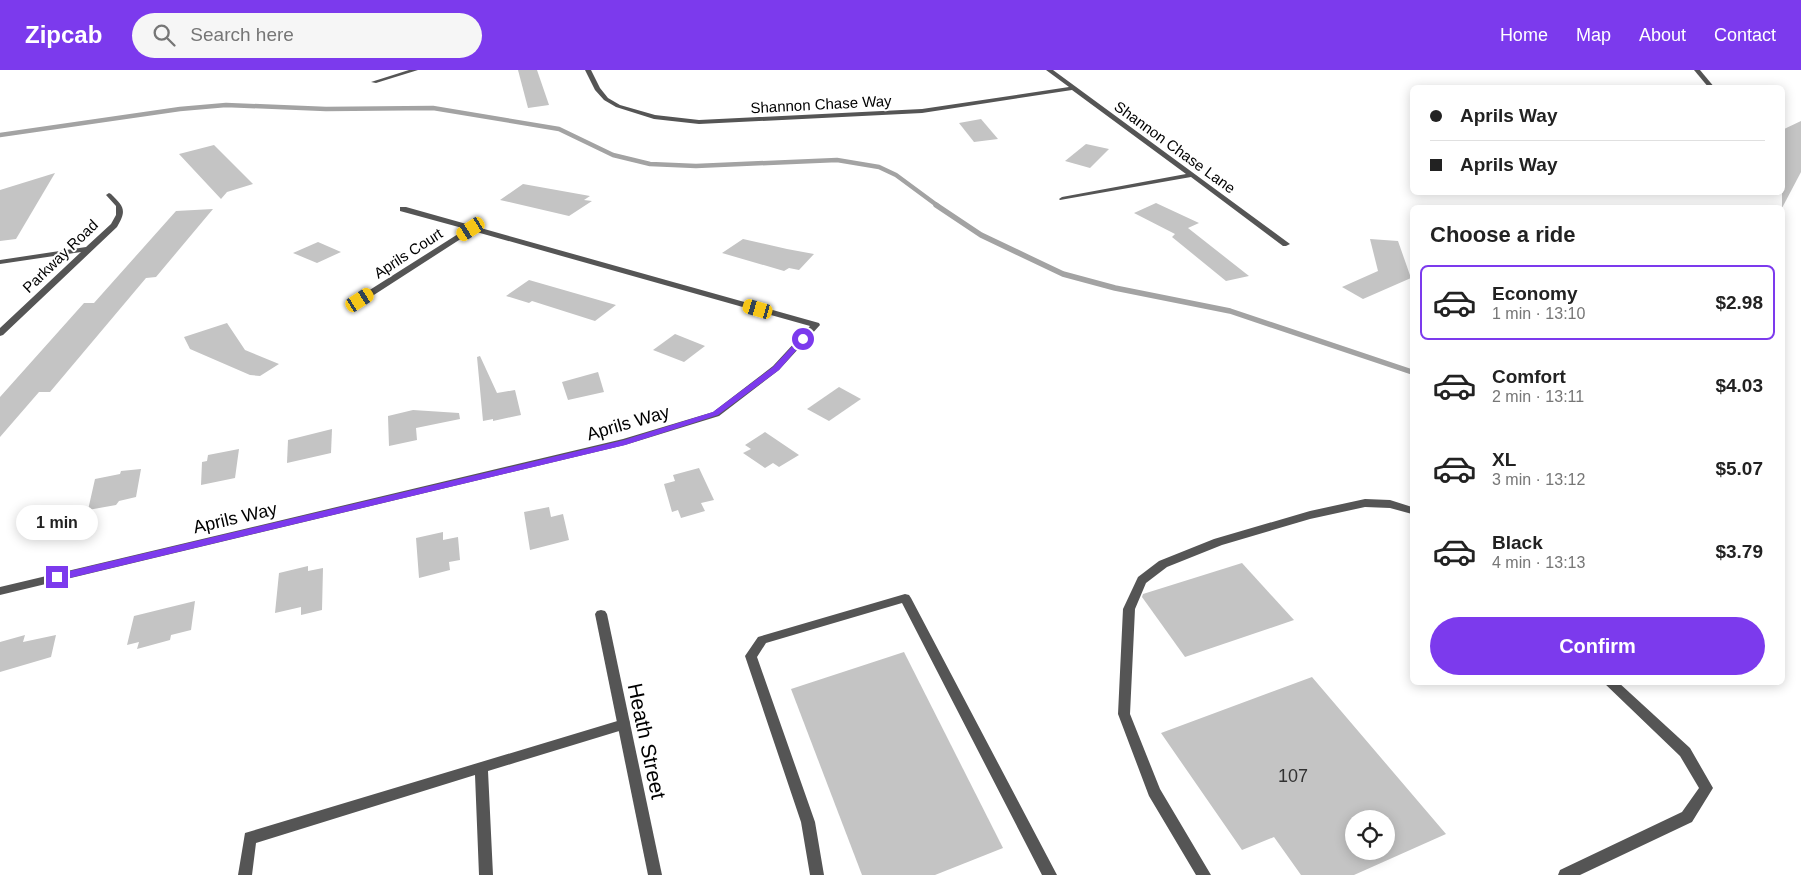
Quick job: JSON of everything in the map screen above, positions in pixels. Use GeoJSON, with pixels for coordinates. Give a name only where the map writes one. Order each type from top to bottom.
{"type":"FeatureCollection","features":[{"type":"Feature","properties":{"kind":"street"},"geometry":{"type":"LineString","coordinates":[[374,82],[415,70]]}},
{"type":"Feature","properties":{"kind":"street","name":"Shannon Chase Way"},"geometry":{"type":"LineString","coordinates":[[588,70],[597,89],[606,99],[618,106],[654,117],[699,122],[922,111],[1074,88]]}},
{"type":"Feature","properties":{"kind":"street","name":"Shannon Chase Lane"},"geometry":{"type":"LineString","coordinates":[[1049,70],[1286,244]]}},
{"type":"Feature","properties":{"kind":"street"},"geometry":{"type":"LineString","coordinates":[[1697,70],[1710,85]]}},
{"type":"Feature","properties":{"kind":"street"},"geometry":{"type":"LineString","coordinates":[[1062,199],[1191,176]]}},
{"type":"Feature","properties":{"kind":"street","name":"Parkway Road"},"geometry":{"type":"LineString","coordinates":[[0,333],[88,249],[120,215],[119,206],[109,195]]}},
{"type":"Feature","properties":{"kind":"street","name":"Aprils Way"},"geometry":{"type":"LineString","coordinates":[[0,591],[625,442],[716,414],[776,368],[816,325],[403,209]]}},
{"type":"Feature","properties":{"kind":"street","name":"Aprils Court"},"geometry":{"type":"LineString","coordinates":[[360,300],[471,229]]}},
{"type":"Feature","properties":{"kind":"street"},"geometry":{"type":"LineString","coordinates":[[0,262],[88,249]]}},
{"type":"Feature","properties":{"kind":"street"},"geometry":{"type":"LineString","coordinates":[[1204,875],[1154,792],[1124,714],[1129,609],[1142,580],[1163,564],[1218,542],[1310,516],[1365,503],[1390,504],[1410,509]]}},
{"type":"Feature","properties":{"kind":"street"},"geometry":{"type":"LineString","coordinates":[[816,875],[808,822],[750,656],[762,640],[905,598],[1050,875]]}},
{"type":"Feature","properties":{"kind":"street","name":"Heath Street"},"geometry":{"type":"LineString","coordinates":[[601,614],[655,875]]}},
{"type":"Feature","properties":{"kind":"street"},"geometry":{"type":"LineString","coordinates":[[1565,875],[1687,817],[1706,788],[1685,752],[1612,685]]}},
{"type":"Feature","properties":{"kind":"street"},"geometry":{"type":"LineString","coordinates":[[245,875],[250,838],[624,724]]}},
{"type":"Feature","properties":{"kind":"street"},"geometry":{"type":"LineString","coordinates":[[481,768],[486,875]]}},
{"type":"Feature","properties":{"kind":"building"},"geometry":{"type":"Polygon","coordinates":[[[518,70],[537,70],[549,105],[528,108],[518,70]]]}},
{"type":"Feature","properties":{"kind":"building"},"geometry":{"type":"Polygon","coordinates":[[[981,119],[998,139],[974,142],[959,123],[981,119]]]}},
{"type":"Feature","properties":{"kind":"building"},"geometry":{"type":"Polygon","coordinates":[[[1801,121],[1801,172],[1782,205],[1782,195],[1785,195],[1785,129],[1801,121]]]}},
{"type":"Feature","properties":{"kind":"building"},"geometry":{"type":"Polygon","coordinates":[[[1086,144],[1109,149],[1090,168],[1065,161],[1086,144]]]}},
{"type":"Feature","properties":{"kind":"building"},"geometry":{"type":"Polygon","coordinates":[[[214,145],[253,184],[227,192],[221,199],[179,154],[214,145]]]}},
{"type":"Feature","properties":{"kind":"building"},"geometry":{"type":"Polygon","coordinates":[[[55,173],[16,239],[0,241],[0,190],[55,173]]]}},
{"type":"Feature","properties":{"kind":"building"},"geometry":{"type":"Polygon","coordinates":[[[523,184],[590,196],[584,200],[592,201],[569,216],[500,200],[523,184]]]}},
{"type":"Feature","properties":{"kind":"building"},"geometry":{"type":"Polygon","coordinates":[[[1156,203],[1199,223],[1188,228],[1249,276],[1226,281],[1172,237],[1175,234],[1134,213],[1156,203]]]}},
{"type":"Feature","properties":{"kind":"building"},"geometry":{"type":"Polygon","coordinates":[[[213,209],[156,277],[146,278],[50,392],[39,392],[0,437],[0,397],[84,303],[94,303],[176,211],[213,209]]]}},
{"type":"Feature","properties":{"kind":"building"},"geometry":{"type":"Polygon","coordinates":[[[743,239],[814,254],[799,270],[789,268],[784,271],[722,253],[743,239]]]}},
{"type":"Feature","properties":{"kind":"building"},"geometry":{"type":"Polygon","coordinates":[[[1370,239],[1398,241],[1410,278],[1363,299],[1342,287],[1378,271],[1370,239]]]}},
{"type":"Feature","properties":{"kind":"building"},"geometry":{"type":"Polygon","coordinates":[[[318,242],[341,252],[317,263],[293,253],[318,242]]]}},
{"type":"Feature","properties":{"kind":"building"},"geometry":{"type":"Polygon","coordinates":[[[529,280],[616,305],[595,321],[532,301],[529,303],[506,296],[529,280]]]}},
{"type":"Feature","properties":{"kind":"building"},"geometry":{"type":"Polygon","coordinates":[[[227,323],[245,350],[279,364],[260,376],[250,375],[190,349],[184,337],[227,323]]]}},
{"type":"Feature","properties":{"kind":"building"},"geometry":{"type":"Polygon","coordinates":[[[675,334],[705,346],[684,362],[653,350],[675,334]]]}},
{"type":"Feature","properties":{"kind":"building"},"geometry":{"type":"Polygon","coordinates":[[[480,356],[497,393],[515,390],[521,415],[493,421],[493,419],[483,421],[477,357],[480,356]]]}},
{"type":"Feature","properties":{"kind":"building"},"geometry":{"type":"Polygon","coordinates":[[[598,372],[604,392],[568,400],[562,382],[598,372]]]}},
{"type":"Feature","properties":{"kind":"building"},"geometry":{"type":"Polygon","coordinates":[[[839,387],[861,399],[829,421],[807,409],[839,387]]]}},
{"type":"Feature","properties":{"kind":"building"},"geometry":{"type":"Polygon","coordinates":[[[413,410],[459,413],[460,419],[416,428],[417,440],[389,446],[388,416],[413,410]]]}},
{"type":"Feature","properties":{"kind":"building"},"geometry":{"type":"Polygon","coordinates":[[[332,429],[331,453],[287,463],[288,440],[332,429]]]}},
{"type":"Feature","properties":{"kind":"building"},"geometry":{"type":"Polygon","coordinates":[[[765,432],[799,455],[779,467],[773,463],[765,468],[743,453],[751,449],[745,445],[765,432]]]}},
{"type":"Feature","properties":{"kind":"building"},"geometry":{"type":"Polygon","coordinates":[[[239,449],[235,478],[201,485],[202,462],[207,461],[208,455],[239,449]]]}},
{"type":"Feature","properties":{"kind":"building"},"geometry":{"type":"Polygon","coordinates":[[[699,468],[714,500],[701,503],[705,511],[681,518],[678,510],[672,512],[664,484],[675,481],[673,475],[699,468]]]}},
{"type":"Feature","properties":{"kind":"building"},"geometry":{"type":"Polygon","coordinates":[[[141,469],[136,497],[119,501],[116,505],[88,510],[95,479],[120,474],[121,471],[141,469]]]}},
{"type":"Feature","properties":{"kind":"building"},"geometry":{"type":"Polygon","coordinates":[[[549,507],[551,517],[563,514],[569,540],[530,550],[524,512],[549,507]]]}},
{"type":"Feature","properties":{"kind":"building"},"geometry":{"type":"Polygon","coordinates":[[[443,532],[443,540],[458,537],[460,560],[449,562],[450,570],[419,578],[416,538],[443,532]]]}},
{"type":"Feature","properties":{"kind":"building"},"geometry":{"type":"Polygon","coordinates":[[[1242,563],[1294,620],[1185,657],[1142,597],[1143,594],[1242,563]]]}},
{"type":"Feature","properties":{"kind":"building"},"geometry":{"type":"Polygon","coordinates":[[[308,566],[308,571],[323,568],[322,610],[301,615],[301,607],[275,613],[279,573],[308,566]]]}},
{"type":"Feature","properties":{"kind":"building"},"geometry":{"type":"Polygon","coordinates":[[[195,601],[191,630],[171,635],[170,640],[137,649],[139,642],[127,645],[134,616],[195,601]]]}},
{"type":"Feature","properties":{"kind":"building"},"geometry":{"type":"Polygon","coordinates":[[[25,635],[23,642],[56,635],[51,657],[0,672],[0,642],[25,635]]]}},
{"type":"Feature","properties":{"kind":"building"},"geometry":{"type":"Polygon","coordinates":[[[904,652],[1003,848],[935,875],[862,875],[791,689],[904,652]]]}},
{"type":"Feature","properties":{"kind":"building"},"geometry":{"type":"Polygon","coordinates":[[[1312,677],[1446,834],[1395,857],[1395,810],[1345,810],[1345,860],[1388,860],[1354,875],[1301,875],[1274,837],[1242,850],[1161,733],[1312,677]]]}},
{"type":"Feature","properties":{"kind":"waterway"},"geometry":{"type":"LineString","coordinates":[[0,135],[180,109],[226,105],[326,109],[433,108],[559,129],[613,155],[650,164],[696,166],[837,160],[879,167],[896,175],[938,206]]}},
{"type":"Feature","properties":{"kind":"waterway"},"geometry":{"type":"LineString","coordinates":[[936,205],[981,235],[1063,274],[1115,288],[1230,311],[1410,371]]}},
{"type":"Feature","properties":{"kind":"route"},"geometry":{"type":"LineString","coordinates":[[57,577],[625,442],[716,414],[776,368],[803,339]]}}]}
